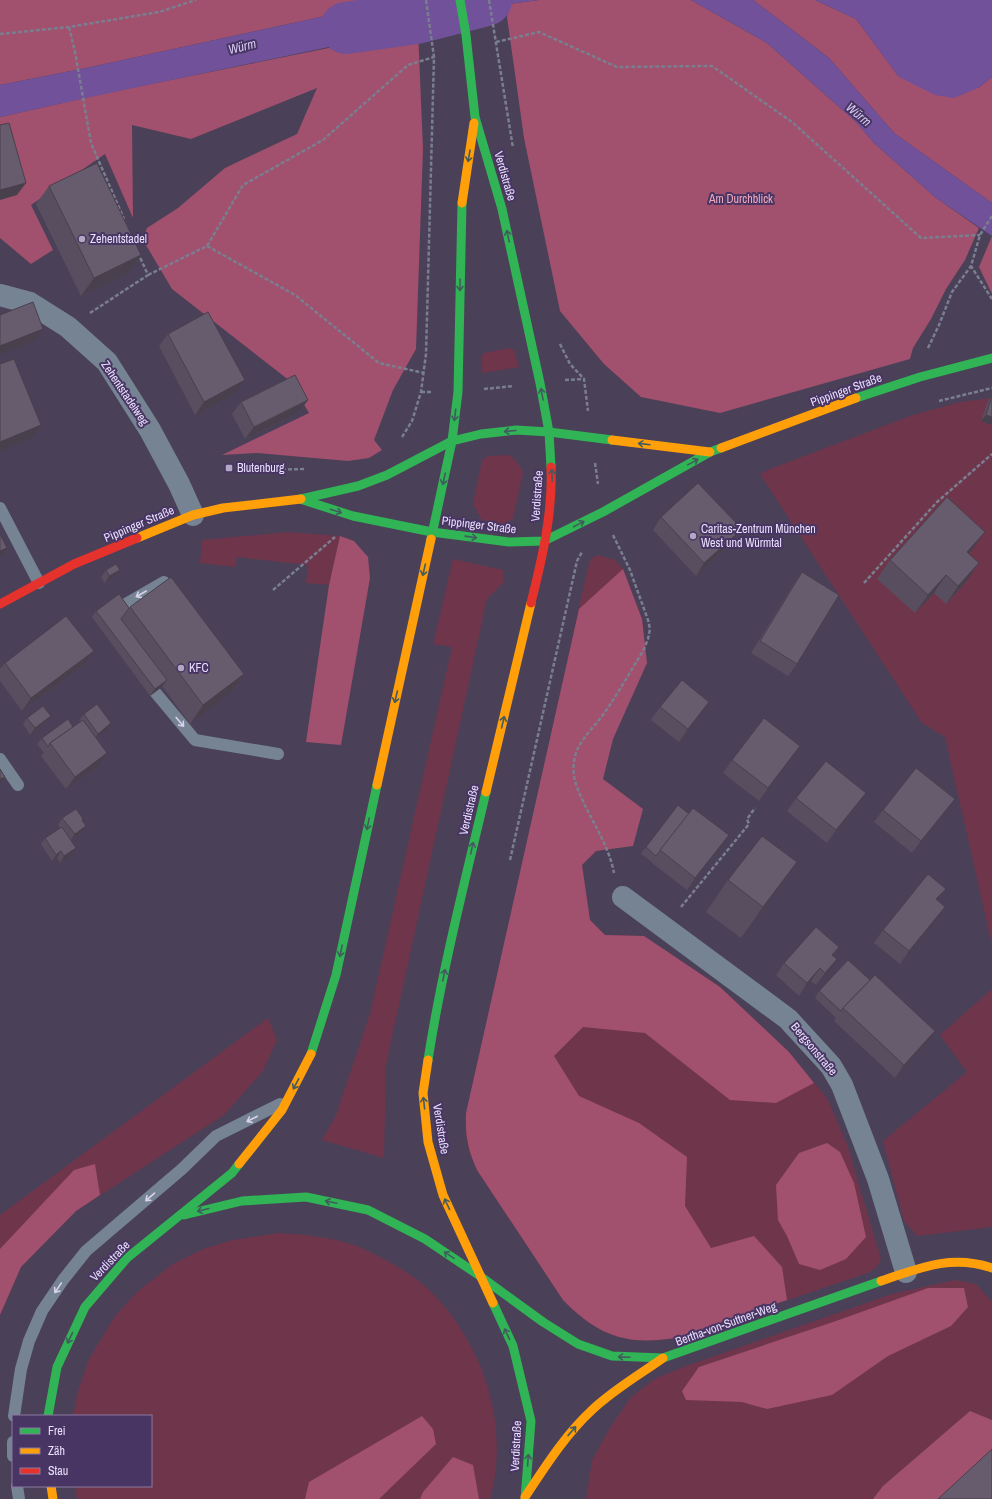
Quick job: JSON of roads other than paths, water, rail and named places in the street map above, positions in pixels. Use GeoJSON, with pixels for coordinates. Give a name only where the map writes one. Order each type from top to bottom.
{"type":"FeatureCollection","features":[{"type":"Feature","properties":{"kind":"main road","name":"Verdistraße"},"geometry":{"type":"LineString","coordinates":[[460,0],[466,35],[475,118],[502,209],[549,432],[552,488],[550,512],[533,594],[468,867],[434,1022],[423,1092],[428,1142],[443,1195],[513,1346],[531,1421],[525,1498]]}},
{"type":"Feature","properties":{"kind":"main road","name":"Verdistraße"},"geometry":{"type":"LineString","coordinates":[[48,1415],[57,1366],[84,1307],[127,1258],[232,1173],[282,1110],[314,1049],[336,975],[452,441],[458,392],[462,196],[475,118]]}},
{"type":"Feature","properties":{"kind":"main road","name":"Pippinger Straße"},"geometry":{"type":"LineString","coordinates":[[298,499],[353,516],[432,532],[508,542],[544,541],[603,512],[710,452],[871,392],[992,358]]}},
{"type":"Feature","properties":{"kind":"main road","name":"Pippinger Straße"},"geometry":{"type":"LineString","coordinates":[[0,604],[74,564],[193,515],[222,508],[298,499],[358,486],[387,475],[452,441],[481,434],[516,430],[549,432],[710,452]]}},
{"type":"Feature","properties":{"kind":"main road","name":"Bertha-von-Suttner-Weg"},"geometry":{"type":"LineString","coordinates":[[178,1217],[242,1201],[306,1197],[368,1210],[425,1239],[543,1322],[578,1344],[612,1356],[664,1358],[906,1272],[944,1262],[965,1260],[992,1268]]}},
{"type":"Feature","properties":{"kind":"main road"},"geometry":{"type":"LineString","coordinates":[[525,1498],[556,1450],[584,1418],[615,1391],[664,1358]]}},
{"type":"Feature","properties":{"kind":"main road"},"geometry":{"type":"LineString","coordinates":[[51,1487],[53,1499]]}},
{"type":"Feature","properties":{"kind":"street","name":"Zehentstadelweg"},"geometry":{"type":"LineString","coordinates":[[0,296],[30,303],[68,327],[107,362],[150,430],[179,484],[193,515]]}},
{"type":"Feature","properties":{"kind":"street","name":"Bergsonstraße"},"geometry":{"type":"LineString","coordinates":[[623,897],[788,1018],[831,1066],[842,1084],[878,1178],[906,1272]]}},
{"type":"Feature","properties":{"kind":"lane"},"geometry":{"type":"LineString","coordinates":[[0,508],[39,583]]}},
{"type":"Feature","properties":{"kind":"lane"},"geometry":{"type":"LineString","coordinates":[[119,608],[164,582]]}},
{"type":"Feature","properties":{"kind":"lane"},"geometry":{"type":"LineString","coordinates":[[155,692],[195,740],[278,754]]}},
{"type":"Feature","properties":{"kind":"lane"},"geometry":{"type":"LineString","coordinates":[[0,759],[18,785]]}},
{"type":"Feature","properties":{"kind":"lane"},"geometry":{"type":"LineString","coordinates":[[14,1415],[21,1369],[29,1341],[39,1317],[63,1280],[86,1251],[150,1197],[216,1136],[287,1101]]}},
{"type":"Feature","properties":{"kind":"lane"},"geometry":{"type":"LineString","coordinates":[[17,1487],[19,1499]]}},
{"type":"Feature","properties":{"kind":"water"},"geometry":{"type":"Polygon","coordinates":[[[399,0],[414,0],[419,28],[0,117],[0,85],[91,67],[399,0]]]}},
{"type":"Feature","properties":{"kind":"water"},"geometry":{"type":"Polygon","coordinates":[[[509,0],[539,0],[509,4],[509,0]]]}},
{"type":"Feature","properties":{"kind":"water"},"geometry":{"type":"Polygon","coordinates":[[[691,0],[753,0],[829,58],[894,133],[992,203],[992,236],[935,197],[874,143],[855,121],[767,43],[691,0]]]}},
{"type":"Feature","properties":{"kind":"water"},"geometry":{"type":"Polygon","coordinates":[[[815,0],[992,0],[992,77],[978,88],[954,98],[935,95],[899,77],[856,19],[815,0]]]}},
{"type":"Feature","properties":{"kind":"waterway","name":"Würm"},"geometry":{"type":"LineString","coordinates":[[346,28],[416,18],[486,0]]}},
{"type":"Feature","properties":{"kind":"place","name":"Zehentstadel"},"geometry":{"type":"Point","coordinates":[82,239]}},
{"type":"Feature","properties":{"kind":"place","name":"Blutenburg"},"geometry":{"type":"Point","coordinates":[229,468]}},
{"type":"Feature","properties":{"kind":"place","name":"Caritas-Zentrum München West und Würmtal"},"geometry":{"type":"Point","coordinates":[693,536]}},
{"type":"Feature","properties":{"kind":"place","name":"KFC"},"geometry":{"type":"Point","coordinates":[181,668]}},
{"type":"Feature","properties":{"kind":"park label","name":"Am Durchblick"},"geometry":{"type":"Point","coordinates":[741,199]}}]}
